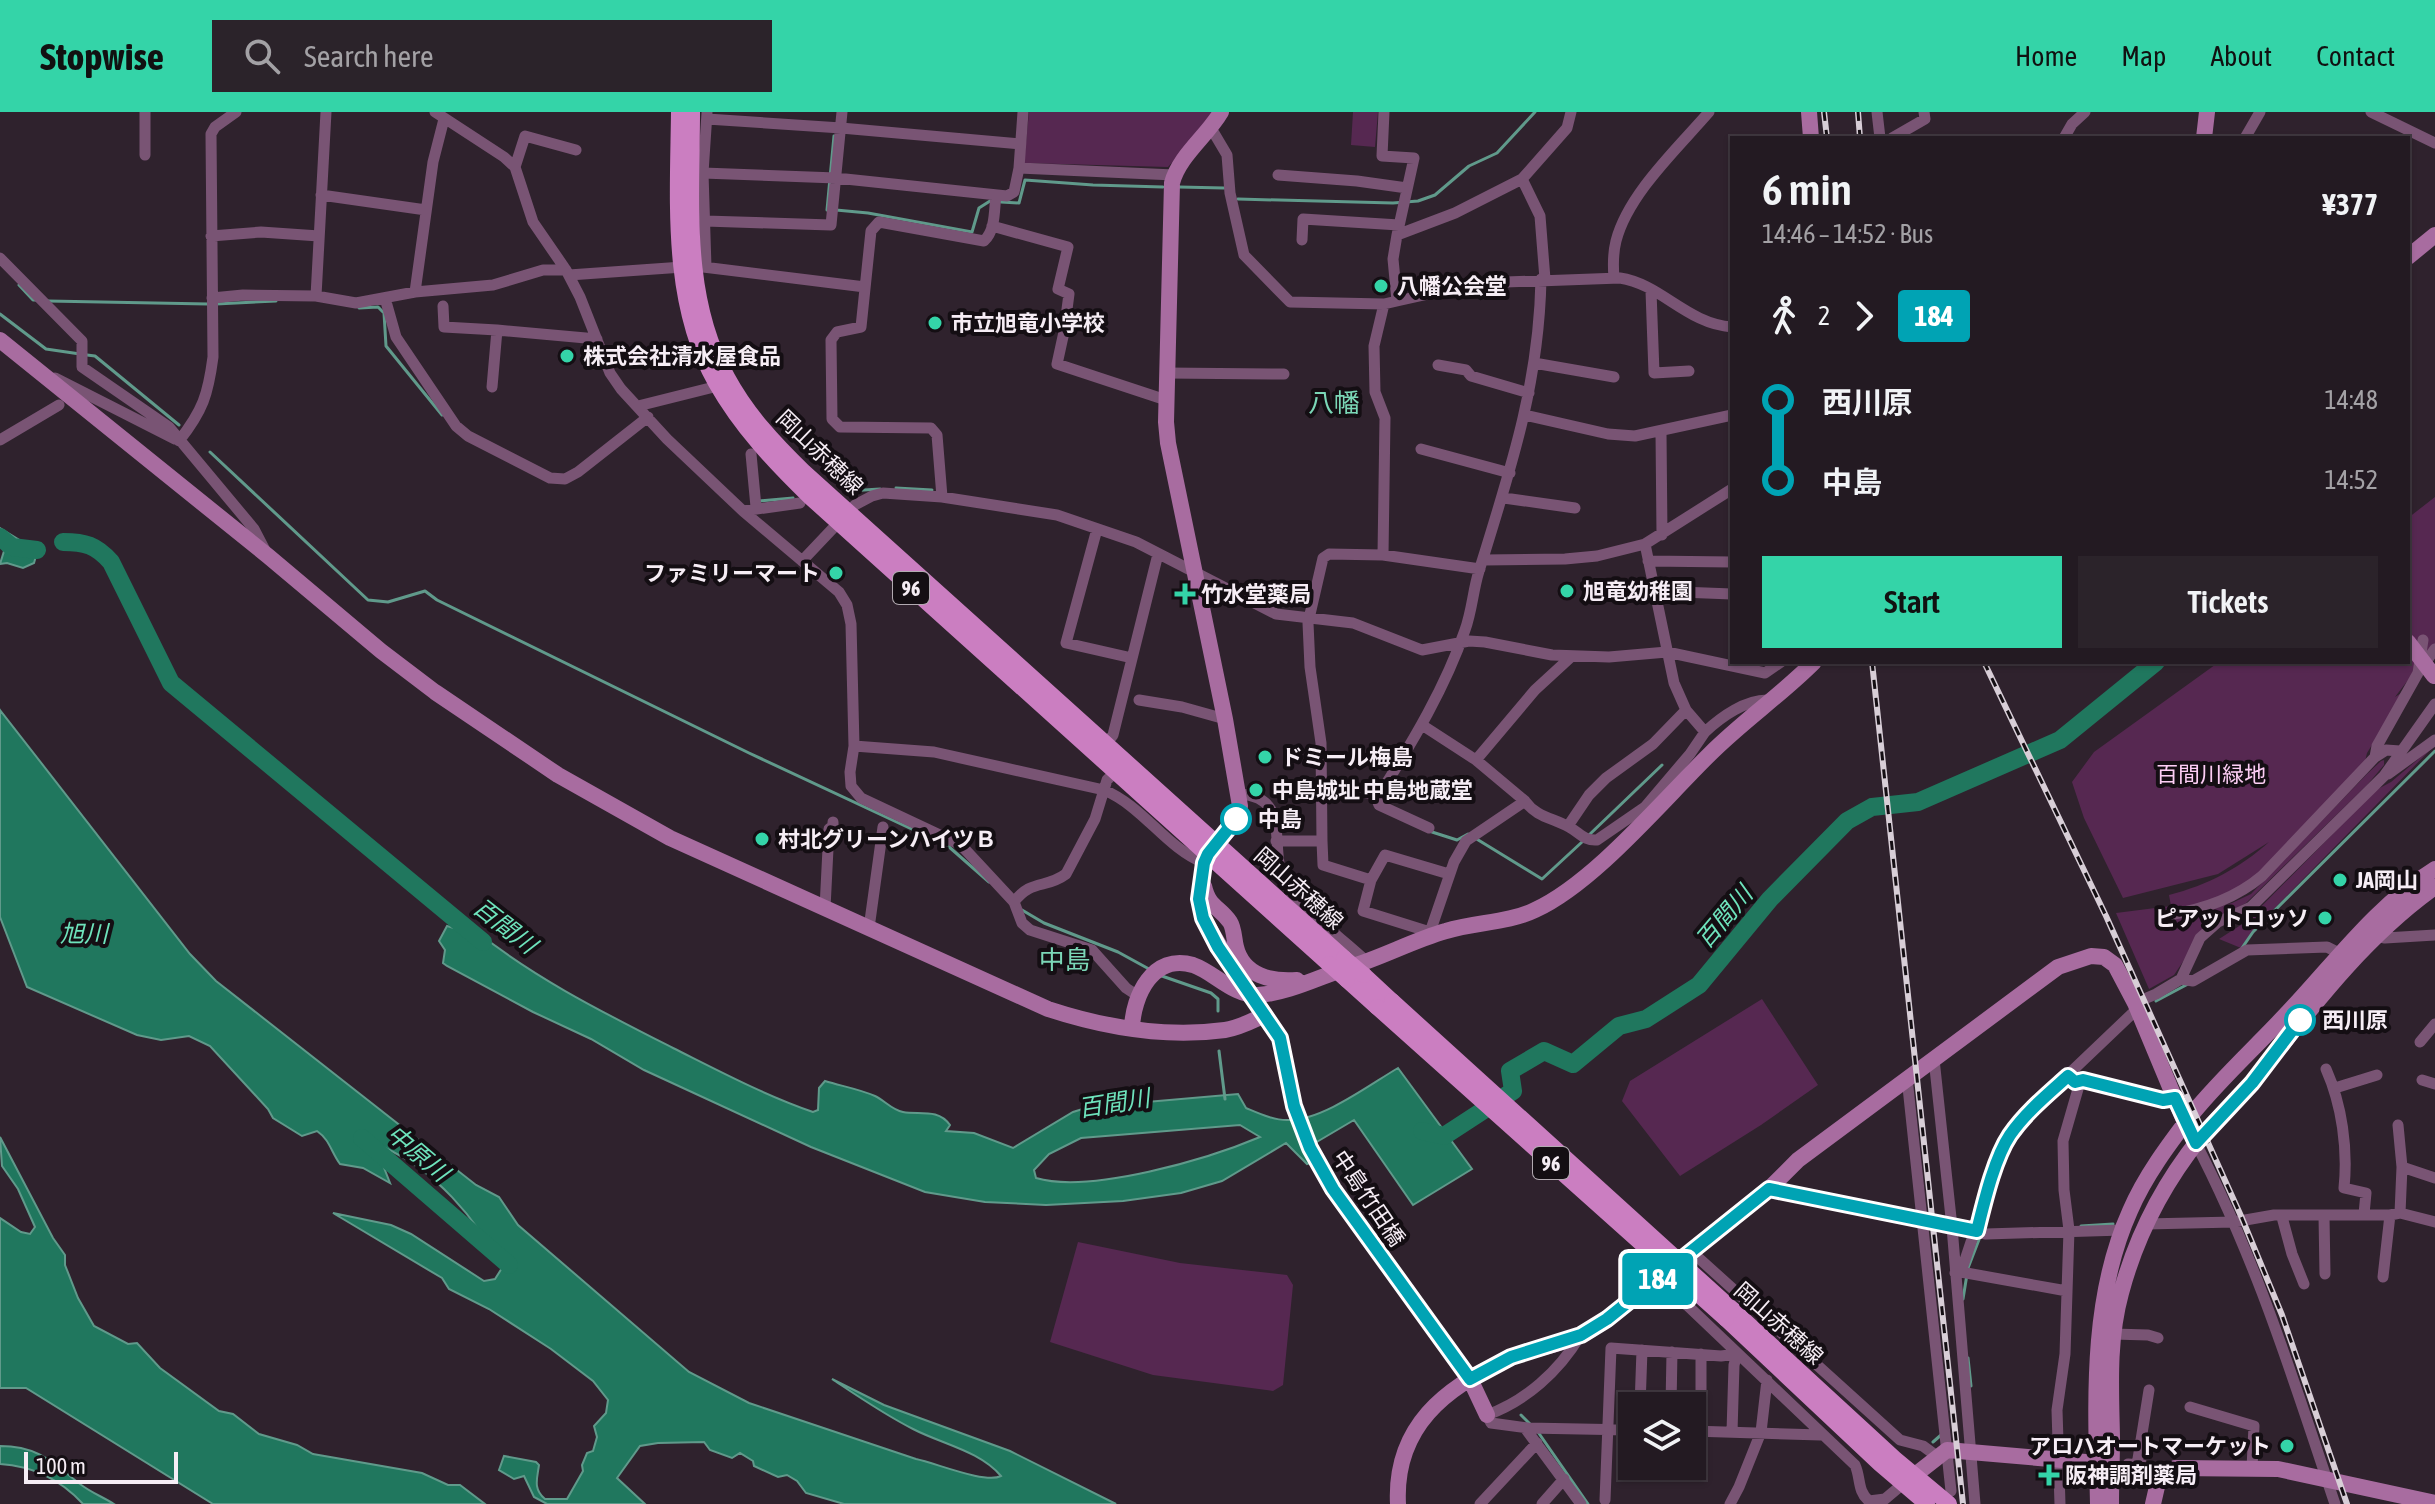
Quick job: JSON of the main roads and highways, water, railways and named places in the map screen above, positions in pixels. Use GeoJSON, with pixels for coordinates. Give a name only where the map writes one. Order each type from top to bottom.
{"type":"FeatureCollection","features":[{"type":"Feature","properties":{"kind":"main road","name":"岡山赤穂線"},"geometry":{"type":"LineString","coordinates":[[679,112],[679,241],[695,267],[694,329],[718,386],[760,446],[1105,745],[1208,859]]}},
{"type":"Feature","properties":{"kind":"main road","name":"岡山赤穂線"},"geometry":{"type":"LineString","coordinates":[[702,114],[692,240],[706,325],[732,385],[769,437],[843,516],[1208,859],[1336,961],[1347,980],[1384,1004],[1729,1314],[1880,1464],[1950,1498]]}},
{"type":"Feature","properties":{"kind":"main road","name":"岡山赤穂線"},"geometry":{"type":"LineString","coordinates":[[1336,961],[1366,968],[1384,1004]]}},
{"type":"Feature","properties":{"kind":"main road","name":"岡山赤穂線"},"geometry":{"type":"LineString","coordinates":[[1909,1479],[1927,1504]]}},
{"type":"Feature","properties":{"kind":"water"},"geometry":{"type":"Polygon","coordinates":[[[0,528],[34,549],[34,563],[23,568],[0,564],[4,551],[0,544],[0,528]]]}},
{"type":"Feature","properties":{"kind":"water","name":"旭川"},"geometry":{"type":"Polygon","coordinates":[[[0,710],[190,954],[216,981],[476,1185],[499,1197],[518,1225],[689,1372],[749,1403],[916,1459],[972,1475],[1001,1476],[982,1460],[903,1424],[832,1379],[884,1405],[1010,1451],[1116,1504],[844,1504],[806,1493],[797,1481],[787,1475],[778,1477],[754,1466],[753,1461],[740,1453],[732,1458],[710,1450],[704,1442],[640,1446],[617,1478],[645,1504],[547,1504],[534,1497],[524,1476],[514,1479],[499,1470],[504,1456],[536,1462],[539,1465],[537,1488],[541,1495],[545,1499],[567,1499],[583,1471],[587,1453],[593,1451],[597,1437],[594,1426],[606,1413],[608,1400],[593,1381],[551,1349],[489,1309],[449,1289],[442,1278],[333,1213],[391,1225],[411,1234],[484,1281],[495,1279],[502,1268],[480,1231],[452,1197],[420,1169],[383,1147],[379,1149],[379,1155],[390,1183],[363,1168],[340,1164],[328,1142],[317,1131],[302,1136],[273,1118],[210,1046],[189,1036],[161,1040],[137,1035],[27,987],[0,917],[0,710]]]}},
{"type":"Feature","properties":{"kind":"water"},"geometry":{"type":"Polygon","coordinates":[[[468,925],[517,961],[593,1007],[742,1082],[813,1112],[818,1110],[819,1088],[825,1081],[875,1096],[899,1111],[940,1116],[950,1125],[946,1131],[974,1133],[1013,1148],[1073,1112],[1089,1107],[1238,1094],[1246,1108],[1261,1114],[1284,1120],[1302,1118],[1331,1108],[1398,1068],[1472,1169],[1413,1205],[1354,1120],[1315,1143],[1313,1162],[1307,1164],[1286,1143],[1222,1181],[1181,1193],[1123,1201],[1046,1205],[985,1202],[925,1192],[811,1147],[644,1070],[591,1039],[447,966],[443,963],[445,950],[439,941],[447,926],[460,930],[468,925]],[[1240,1125],[1081,1138],[1049,1154],[1034,1170],[1036,1178],[1059,1182],[1117,1178],[1181,1164],[1260,1137],[1240,1125]]]}},
{"type":"Feature","properties":{"kind":"water"},"geometry":{"type":"Polygon","coordinates":[[[0,1137],[65,1255],[65,1265],[78,1298],[94,1326],[128,1344],[137,1343],[160,1368],[219,1411],[233,1414],[259,1434],[297,1445],[313,1454],[422,1473],[448,1485],[460,1485],[485,1504],[213,1504],[26,1388],[0,1388],[0,1218],[21,1232],[30,1234],[35,1227],[18,1189],[2,1166],[0,1137]]]}},
{"type":"Feature","properties":{"kind":"water"},"geometry":{"type":"Polygon","coordinates":[[[0,1446],[35,1452],[114,1504],[83,1504],[45,1476],[0,1464],[0,1446]]]}},
{"type":"Feature","properties":{"kind":"waterway"},"geometry":{"type":"LineString","coordinates":[[1238,199],[1418,201],[1435,195],[1469,166],[1497,153],[1535,112]]}},
{"type":"Feature","properties":{"kind":"waterway"},"geometry":{"type":"LineString","coordinates":[[829,210],[834,136]]}},
{"type":"Feature","properties":{"kind":"waterway"},"geometry":{"type":"LineString","coordinates":[[1001,202],[1019,203],[1025,180],[1163,187]]}},
{"type":"Feature","properties":{"kind":"waterway"},"geometry":{"type":"LineString","coordinates":[[1179,187],[1224,188]]}},
{"type":"Feature","properties":{"kind":"waterway"},"geometry":{"type":"LineString","coordinates":[[836,210],[972,232],[979,208],[990,201]]}},
{"type":"Feature","properties":{"kind":"waterway"},"geometry":{"type":"LineString","coordinates":[[19,285],[36,300]]}},
{"type":"Feature","properties":{"kind":"waterway"},"geometry":{"type":"LineString","coordinates":[[48,301],[208,304]]}},
{"type":"Feature","properties":{"kind":"waterway"},"geometry":{"type":"LineString","coordinates":[[216,304],[276,301]]}},
{"type":"Feature","properties":{"kind":"waterway"},"geometry":{"type":"LineString","coordinates":[[359,308],[378,307],[384,313],[386,346],[442,415]]}},
{"type":"Feature","properties":{"kind":"waterway"},"geometry":{"type":"LineString","coordinates":[[0,314],[46,349],[80,354]]}},
{"type":"Feature","properties":{"kind":"waterway"},"geometry":{"type":"LineString","coordinates":[[87,355],[95,356],[179,425]]}},
{"type":"Feature","properties":{"kind":"waterway"},"geometry":{"type":"LineString","coordinates":[[210,452],[368,600],[388,602],[425,591],[437,600],[749,753],[948,846],[989,882]]}},
{"type":"Feature","properties":{"kind":"waterway"},"geometry":{"type":"LineString","coordinates":[[896,488],[932,490]]}},
{"type":"Feature","properties":{"kind":"waterway"},"geometry":{"type":"LineString","coordinates":[[848,491],[880,489]]}},
{"type":"Feature","properties":{"kind":"waterway"},"geometry":{"type":"LineString","coordinates":[[759,501],[793,498]]}},
{"type":"Feature","properties":{"kind":"waterway","name":"百間川"},"geometry":{"type":"LineString","coordinates":[[0,537],[12,547],[37,550]]}},
{"type":"Feature","properties":{"kind":"waterway","name":"百間川"},"geometry":{"type":"LineString","coordinates":[[63,542],[90,546],[111,562],[171,683],[483,942]]}},
{"type":"Feature","properties":{"kind":"waterway","name":"百間川"},"geometry":{"type":"LineString","coordinates":[[1422,1131],[1444,1136],[1513,1091],[1510,1071],[1544,1051],[1573,1064],[1619,1026],[1646,1019],[1699,985],[1770,899],[1847,821],[1872,807],[1918,802],[2060,740],[2154,664]]}},
{"type":"Feature","properties":{"kind":"waterway"},"geometry":{"type":"LineString","coordinates":[[2242,948],[2253,932],[2435,751]]}},
{"type":"Feature","properties":{"kind":"waterway"},"geometry":{"type":"LineString","coordinates":[[1589,835],[1662,765]]}},
{"type":"Feature","properties":{"kind":"waterway"},"geometry":{"type":"LineString","coordinates":[[1289,782],[1316,784]]}},
{"type":"Feature","properties":{"kind":"waterway"},"geometry":{"type":"LineString","coordinates":[[1432,832],[1457,840],[1468,834]]}},
{"type":"Feature","properties":{"kind":"waterway"},"geometry":{"type":"LineString","coordinates":[[1475,838],[1542,879],[1582,842]]}},
{"type":"Feature","properties":{"kind":"waterway"},"geometry":{"type":"LineString","coordinates":[[1022,910],[1044,923],[1118,952],[1149,969]]}},
{"type":"Feature","properties":{"kind":"waterway"},"geometry":{"type":"LineString","coordinates":[[1159,975],[1211,993],[1218,999],[1218,1011]]}},
{"type":"Feature","properties":{"kind":"waterway"},"geometry":{"type":"LineString","coordinates":[[2156,1001],[2188,984]]}},
{"type":"Feature","properties":{"kind":"waterway"},"geometry":{"type":"LineString","coordinates":[[1219,1051],[1225,1099]]}},
{"type":"Feature","properties":{"kind":"waterway","name":"中原川"},"geometry":{"type":"LineString","coordinates":[[362,1138],[509,1265]]}},
{"type":"Feature","properties":{"kind":"waterway"},"geometry":{"type":"LineString","coordinates":[[1983,1230],[1995,1187]]}},
{"type":"Feature","properties":{"kind":"waterway"},"geometry":{"type":"LineString","coordinates":[[2081,1226],[2113,1224]]}},
{"type":"Feature","properties":{"kind":"waterway"},"geometry":{"type":"LineString","coordinates":[[1963,1299],[1968,1268],[1980,1237]]}},
{"type":"Feature","properties":{"kind":"waterway"},"geometry":{"type":"LineString","coordinates":[[1968,1358],[1971,1386]]}},
{"type":"Feature","properties":{"kind":"waterway"},"geometry":{"type":"LineString","coordinates":[[1521,1415],[1530,1424]]}},
{"type":"Feature","properties":{"kind":"waterway"},"geometry":{"type":"LineString","coordinates":[[1538,1432],[1588,1504]]}},
{"type":"Feature","properties":{"kind":"waterway"},"geometry":{"type":"LineString","coordinates":[[1933,1442],[1941,1435]]}},
{"type":"Feature","properties":{"kind":"railway"},"geometry":{"type":"LineString","coordinates":[[1824,112],[1827,136]]}},
{"type":"Feature","properties":{"kind":"railway"},"geometry":{"type":"LineString","coordinates":[[1858,112],[1860,136]]}},
{"type":"Feature","properties":{"kind":"railway"},"geometry":{"type":"LineString","coordinates":[[1872,664],[1963,1504]]}},
{"type":"Feature","properties":{"kind":"railway"},"geometry":{"type":"LineString","coordinates":[[1985,664],[2106,916],[2241,1216],[2282,1315],[2347,1504]]}},
{"type":"Feature","properties":{"kind":"place","name":"八幡公会堂"},"geometry":{"type":"Point","coordinates":[1381,286]}},
{"type":"Feature","properties":{"kind":"place","name":"市立旭竜小学校"},"geometry":{"type":"Point","coordinates":[935,323]}},
{"type":"Feature","properties":{"kind":"place","name":"株式会社清水屋食品"},"geometry":{"type":"Point","coordinates":[567,356]}},
{"type":"Feature","properties":{"kind":"place","name":"ファミリーマート"},"geometry":{"type":"Point","coordinates":[836,573]}},
{"type":"Feature","properties":{"kind":"place","name":"旭竜幼稚園"},"geometry":{"type":"Point","coordinates":[1567,591]}},
{"type":"Feature","properties":{"kind":"place","name":"竹水堂薬局"},"geometry":{"type":"Point","coordinates":[1185,594]}},
{"type":"Feature","properties":{"kind":"place","name":"ドミール梅島"},"geometry":{"type":"Point","coordinates":[1265,757]}},
{"type":"Feature","properties":{"kind":"place","name":"中島城址 中島地蔵堂"},"geometry":{"type":"Point","coordinates":[1256,790]}},
{"type":"Feature","properties":{"kind":"place","name":"中島"},"geometry":{"type":"Point","coordinates":[1236,819]}},
{"type":"Feature","properties":{"kind":"place","name":"村北グリーンハイツＢ"},"geometry":{"type":"Point","coordinates":[762,839]}},
{"type":"Feature","properties":{"kind":"place","name":"JA岡山"},"geometry":{"type":"Point","coordinates":[2340,880]}},
{"type":"Feature","properties":{"kind":"place","name":"ピアットロッソ"},"geometry":{"type":"Point","coordinates":[2325,918]}},
{"type":"Feature","properties":{"kind":"place","name":"西川原"},"geometry":{"type":"Point","coordinates":[2300,1020]}},
{"type":"Feature","properties":{"kind":"place","name":"アロハオートマーケット"},"geometry":{"type":"Point","coordinates":[2287,1446]}},
{"type":"Feature","properties":{"kind":"place","name":"阪神調剤薬局"},"geometry":{"type":"Point","coordinates":[2049,1475]}},
{"type":"Feature","properties":{"kind":"district","name":"八幡"},"geometry":{"type":"Point","coordinates":[1334,403]}},
{"type":"Feature","properties":{"kind":"district","name":"中島"},"geometry":{"type":"Point","coordinates":[1065,960]}},
{"type":"Feature","properties":{"kind":"park label","name":"百間川緑地"},"geometry":{"type":"Point","coordinates":[2211,774]}}]}
